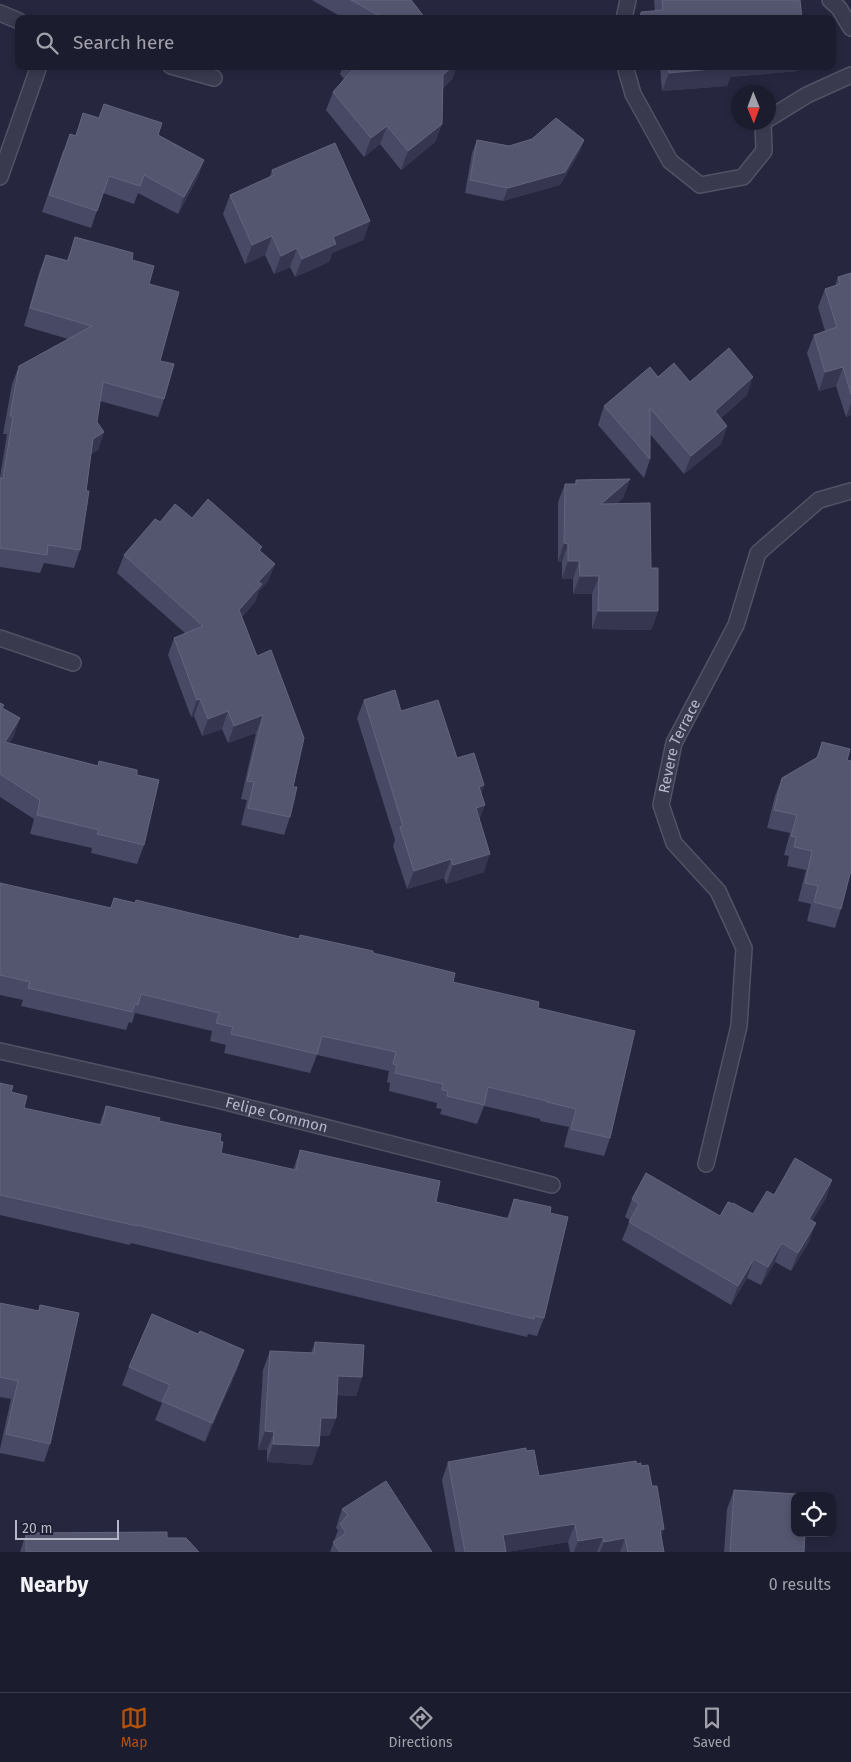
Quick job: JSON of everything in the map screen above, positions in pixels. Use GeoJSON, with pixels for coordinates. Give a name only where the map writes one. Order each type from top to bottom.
{"type":"FeatureCollection","features":[{"type":"Feature","properties":{"kind":"street"},"geometry":{"type":"LineString","coordinates":[[625,15],[628,0]]}},
{"type":"Feature","properties":{"kind":"street"},"geometry":{"type":"LineString","coordinates":[[830,0],[839,8],[851,28]]}},
{"type":"Feature","properties":{"kind":"street"},"geometry":{"type":"LineString","coordinates":[[0,13],[15,19]]}},
{"type":"Feature","properties":{"kind":"street"},"geometry":{"type":"LineString","coordinates":[[0,177],[38,70]]}},
{"type":"Feature","properties":{"kind":"street"},"geometry":{"type":"LineString","coordinates":[[185,70],[214,78]]}},
{"type":"Feature","properties":{"kind":"street"},"geometry":{"type":"LineString","coordinates":[[626,70],[633,94],[670,161],[700,185],[743,177],[764,151],[763,130]]}},
{"type":"Feature","properties":{"kind":"street"},"geometry":{"type":"LineString","coordinates":[[776,114],[807,95],[851,75]]}},
{"type":"Feature","properties":{"kind":"street","name":"Revere Terrace"},"geometry":{"type":"LineString","coordinates":[[706,1164],[739,1026],[744,948],[718,892],[674,844],[661,805],[674,743],[736,625],[758,553],[819,500],[851,490]]}},
{"type":"Feature","properties":{"kind":"street"},"geometry":{"type":"LineString","coordinates":[[0,638],[73,663]]}},
{"type":"Feature","properties":{"kind":"street","name":"Felipe Common"},"geometry":{"type":"LineString","coordinates":[[0,1051],[218,1100],[552,1185]]}},
{"type":"Feature","properties":{"kind":"building"},"geometry":{"type":"Polygon","coordinates":[[[351,0],[411,0],[423,15],[378,15],[351,0]]]}},
{"type":"Feature","properties":{"kind":"building"},"geometry":{"type":"Polygon","coordinates":[[[662,0],[800,0],[802,15],[641,15],[641,12],[663,10],[662,0]]]}},
{"type":"Feature","properties":{"kind":"building"},"geometry":{"type":"Polygon","coordinates":[[[352,70],[449,70],[443,75],[442,124],[408,151],[387,126],[371,138],[333,92],[352,70]]]}},
{"type":"Feature","properties":{"kind":"building"},"geometry":{"type":"Polygon","coordinates":[[[669,70],[702,70],[669,73],[669,70]]]}},
{"type":"Feature","properties":{"kind":"building"},"geometry":{"type":"Polygon","coordinates":[[[104,104],[162,123],[158,135],[204,160],[184,197],[144,175],[140,186],[109,176],[97,211],[49,195],[70,134],[76,136],[83,113],[99,118],[104,104]]]}},
{"type":"Feature","properties":{"kind":"building"},"geometry":{"type":"Polygon","coordinates":[[[556,118],[584,140],[565,172],[508,188],[470,180],[477,140],[509,146],[532,139],[556,118]]]}},
{"type":"Feature","properties":{"kind":"building"},"geometry":{"type":"Polygon","coordinates":[[[335,143],[370,221],[333,237],[336,244],[302,259],[297,248],[281,256],[272,236],[252,245],[230,195],[274,175],[272,170],[335,143]]]}},
{"type":"Feature","properties":{"kind":"building"},"geometry":{"type":"Polygon","coordinates":[[[75,237],[133,253],[132,260],[154,266],[149,284],[179,292],[160,361],[174,364],[164,399],[103,382],[97,422],[104,432],[93,439],[86,491],[89,491],[80,550],[48,545],[47,555],[0,548],[0,478],[3,479],[13,416],[10,416],[19,366],[92,326],[30,308],[46,255],[68,261],[75,237]]]}},
{"type":"Feature","properties":{"kind":"building"},"geometry":{"type":"Polygon","coordinates":[[[851,273],[851,394],[843,367],[825,372],[814,335],[837,327],[825,289],[840,284],[838,277],[851,273]]]}},
{"type":"Feature","properties":{"kind":"building"},"geometry":{"type":"Polygon","coordinates":[[[729,348],[753,377],[715,411],[727,426],[691,456],[650,408],[650,459],[604,406],[650,367],[658,377],[674,363],[690,382],[729,348]]]}},
{"type":"Feature","properties":{"kind":"building"},"geometry":{"type":"Polygon","coordinates":[[[630,479],[601,504],[650,503],[651,568],[658,568],[658,611],[598,611],[599,576],[580,576],[579,561],[568,561],[568,544],[564,543],[565,484],[576,484],[576,480],[630,479]]]}},
{"type":"Feature","properties":{"kind":"building"},"geometry":{"type":"Polygon","coordinates":[[[208,499],[262,547],[259,550],[275,564],[258,582],[262,584],[239,610],[257,656],[271,650],[304,738],[293,787],[297,787],[290,817],[248,808],[254,782],[247,781],[263,715],[234,726],[228,711],[208,719],[200,699],[197,700],[174,638],[203,626],[124,555],[155,519],[160,522],[175,504],[192,518],[208,499]]]}},
{"type":"Feature","properties":{"kind":"building"},"geometry":{"type":"Polygon","coordinates":[[[395,690],[401,711],[438,700],[457,758],[474,753],[484,785],[479,787],[485,805],[476,808],[490,854],[453,865],[451,859],[414,871],[400,827],[403,826],[364,700],[395,690]]]}},
{"type":"Feature","properties":{"kind":"building"},"geometry":{"type":"Polygon","coordinates":[[[0,703],[4,705],[2,708],[20,718],[5,742],[98,766],[99,761],[137,770],[137,775],[159,780],[144,845],[97,834],[99,830],[37,815],[40,800],[0,774],[0,703]]]}},
{"type":"Feature","properties":{"kind":"building"},"geometry":{"type":"Polygon","coordinates":[[[822,742],[850,749],[847,760],[851,761],[851,870],[841,909],[814,902],[818,886],[805,883],[812,851],[794,847],[796,837],[791,836],[797,815],[774,810],[782,778],[818,757],[822,742]]]}},
{"type":"Feature","properties":{"kind":"building"},"geometry":{"type":"Polygon","coordinates":[[[0,883],[111,908],[114,898],[135,903],[136,900],[299,939],[300,935],[373,951],[373,953],[455,973],[453,982],[539,1002],[538,1008],[635,1031],[610,1138],[571,1129],[576,1109],[547,1101],[488,1087],[484,1105],[447,1096],[448,1091],[442,1090],[443,1084],[395,1073],[397,1065],[393,1064],[396,1052],[322,1036],[317,1054],[231,1034],[233,1027],[216,1023],[219,1013],[141,994],[138,1005],[135,1004],[132,1012],[28,988],[30,982],[0,975],[0,883]]]}},
{"type":"Feature","properties":{"kind":"building"},"geometry":{"type":"Polygon","coordinates":[[[0,1083],[13,1086],[11,1092],[27,1096],[24,1108],[102,1125],[106,1106],[160,1118],[159,1121],[221,1134],[220,1141],[223,1142],[221,1153],[296,1170],[300,1150],[440,1181],[436,1202],[509,1219],[514,1199],[551,1207],[550,1213],[568,1217],[544,1318],[535,1316],[534,1319],[137,1225],[0,1195],[0,1083]]]}},
{"type":"Feature","properties":{"kind":"building"},"geometry":{"type":"Polygon","coordinates":[[[795,1158],[832,1180],[809,1219],[816,1223],[798,1253],[782,1243],[768,1267],[754,1259],[738,1286],[629,1222],[639,1204],[632,1199],[646,1173],[720,1216],[728,1202],[753,1214],[767,1191],[774,1195],[795,1158]]]}},
{"type":"Feature","properties":{"kind":"building"},"geometry":{"type":"Polygon","coordinates":[[[0,1303],[39,1311],[40,1305],[79,1313],[50,1444],[6,1434],[18,1381],[0,1377],[0,1303]]]}},
{"type":"Feature","properties":{"kind":"building"},"geometry":{"type":"Polygon","coordinates":[[[152,1314],[198,1334],[200,1331],[244,1350],[212,1423],[162,1401],[170,1385],[129,1367],[152,1314]]]}},
{"type":"Feature","properties":{"kind":"building"},"geometry":{"type":"Polygon","coordinates":[[[315,1342],[364,1345],[362,1377],[338,1376],[336,1418],[321,1418],[319,1446],[273,1444],[274,1432],[265,1431],[270,1351],[314,1353],[315,1342]]]}},
{"type":"Feature","properties":{"kind":"building"},"geometry":{"type":"Polygon","coordinates":[[[526,1448],[526,1451],[534,1450],[539,1476],[636,1461],[637,1464],[641,1463],[641,1466],[648,1465],[652,1486],[657,1486],[664,1529],[660,1530],[664,1552],[628,1552],[625,1538],[604,1542],[603,1537],[578,1541],[575,1524],[503,1535],[506,1552],[465,1552],[448,1462],[526,1448]]]}},
{"type":"Feature","properties":{"kind":"building"},"geometry":{"type":"Polygon","coordinates":[[[386,1481],[432,1552],[340,1552],[333,1542],[346,1533],[340,1524],[348,1515],[342,1509],[386,1481]]]}},
{"type":"Feature","properties":{"kind":"building"},"geometry":{"type":"Polygon","coordinates":[[[734,1490],[791,1494],[791,1537],[805,1537],[804,1552],[730,1552],[734,1490]]]}},
{"type":"Feature","properties":{"kind":"building"},"geometry":{"type":"Polygon","coordinates":[[[167,1532],[167,1538],[186,1538],[199,1552],[26,1552],[26,1533],[167,1532]]]}}]}
